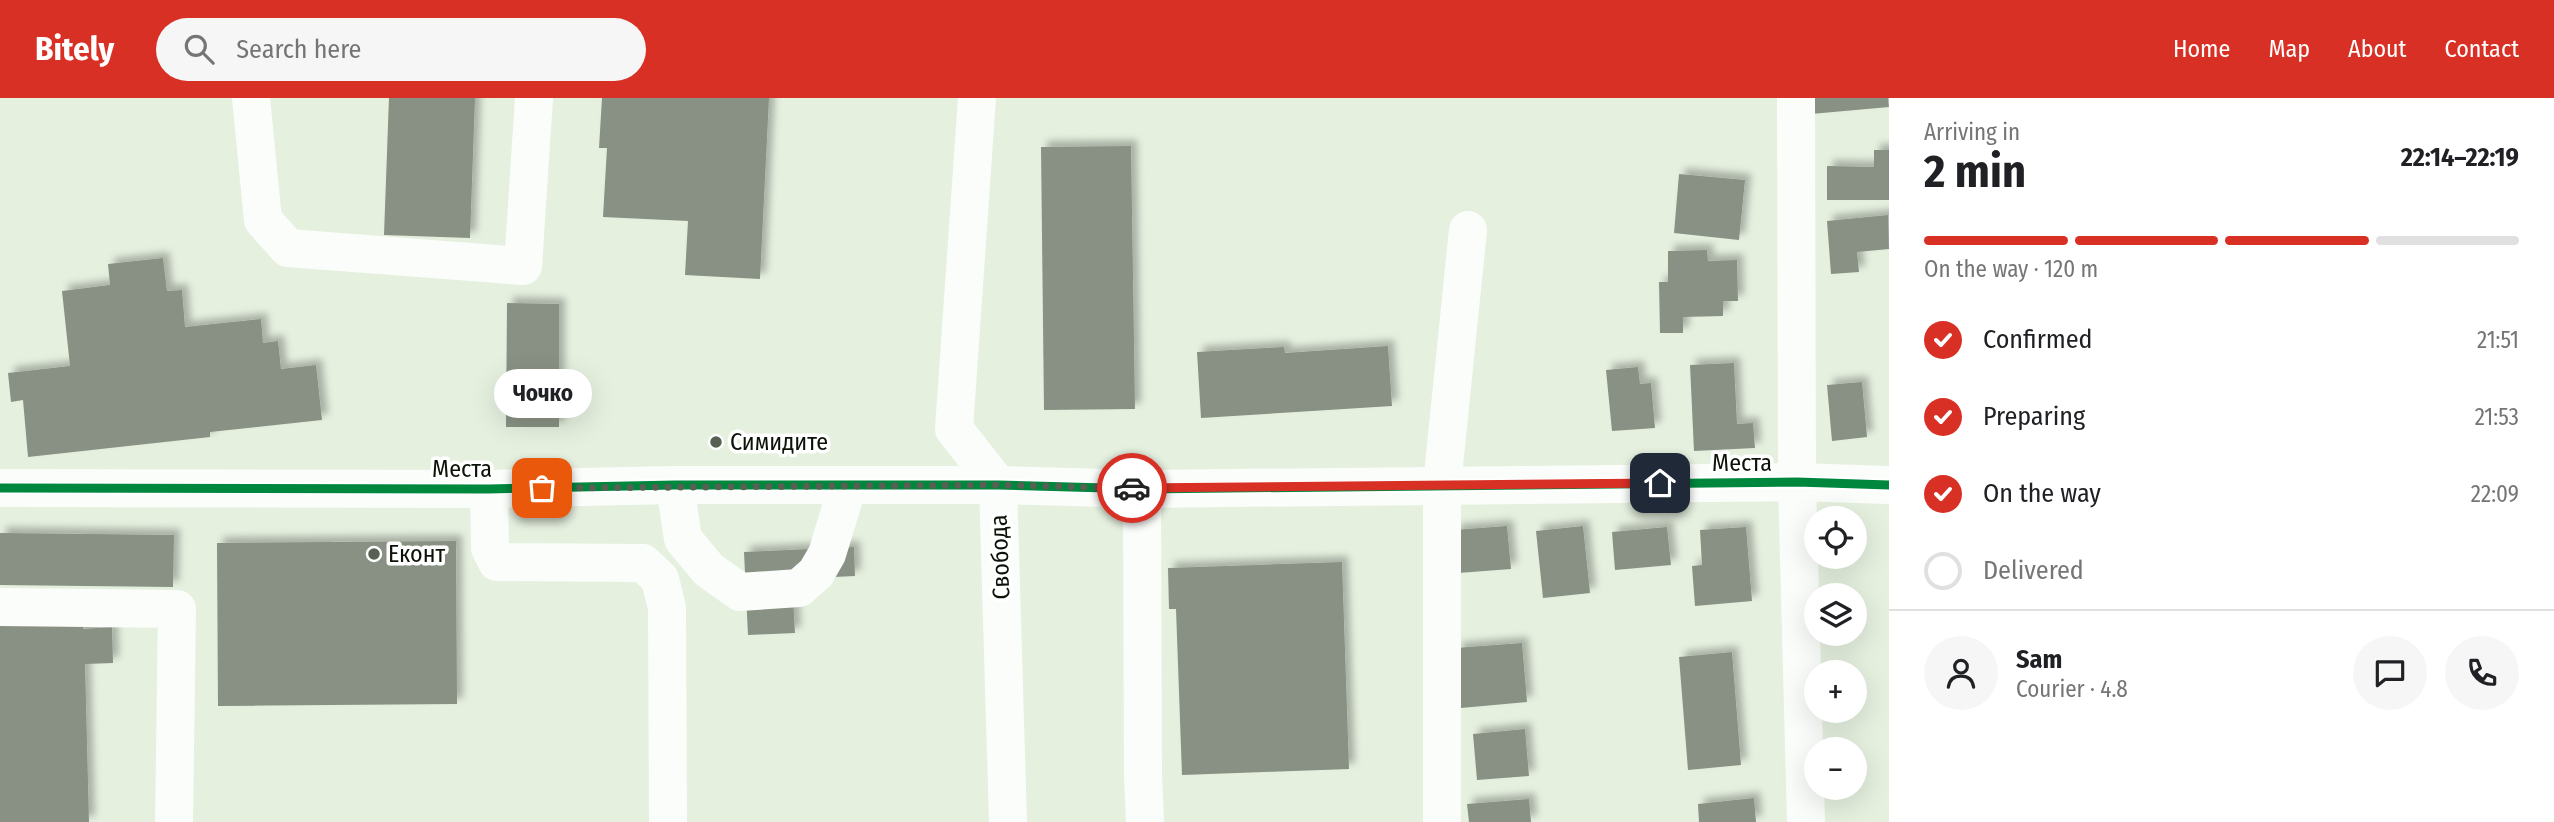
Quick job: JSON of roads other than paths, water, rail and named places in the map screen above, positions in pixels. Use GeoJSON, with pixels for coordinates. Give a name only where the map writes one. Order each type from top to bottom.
{"type":"FeatureCollection","features":[{"type":"Feature","properties":{"kind":"street"},"geometry":{"type":"LineString","coordinates":[[251,98],[263,220],[288,248],[523,267],[534,98]]}},
{"type":"Feature","properties":{"kind":"street","name":"Свобода"},"geometry":{"type":"LineString","coordinates":[[976,98],[954,429],[998,485],[1009,822]]}},
{"type":"Feature","properties":{"kind":"street"},"geometry":{"type":"LineString","coordinates":[[1796,98],[1797,482],[1806,822]]}},
{"type":"Feature","properties":{"kind":"street"},"geometry":{"type":"LineString","coordinates":[[1442,822],[1441,485],[1468,230]]}},
{"type":"Feature","properties":{"kind":"street","name":"Места"},"geometry":{"type":"LineString","coordinates":[[0,488],[489,489],[676,485],[998,485],[1142,489],[1797,482],[1889,485]]}},
{"type":"Feature","properties":{"kind":"street"},"geometry":{"type":"LineString","coordinates":[[676,485],[683,538],[709,570],[740,592],[799,588],[816,573],[827,554],[848,485]]}},
{"type":"Feature","properties":{"kind":"street"},"geometry":{"type":"LineString","coordinates":[[489,489],[490,548],[497,562],[643,563],[660,579],[667,608],[668,822]]}},
{"type":"Feature","properties":{"kind":"street"},"geometry":{"type":"LineString","coordinates":[[1142,489],[1145,822]]}},
{"type":"Feature","properties":{"kind":"street"},"geometry":{"type":"LineString","coordinates":[[0,607],[177,609],[174,822]]}},
{"type":"Feature","properties":{"kind":"place","name":"Симидите"},"geometry":{"type":"Point","coordinates":[716,442]}},
{"type":"Feature","properties":{"kind":"place","name":"Чочко"},"geometry":{"type":"Point","coordinates":[542,488]}},
{"type":"Feature","properties":{"kind":"place","name":"Еконт"},"geometry":{"type":"Point","coordinates":[374,554]}}]}
